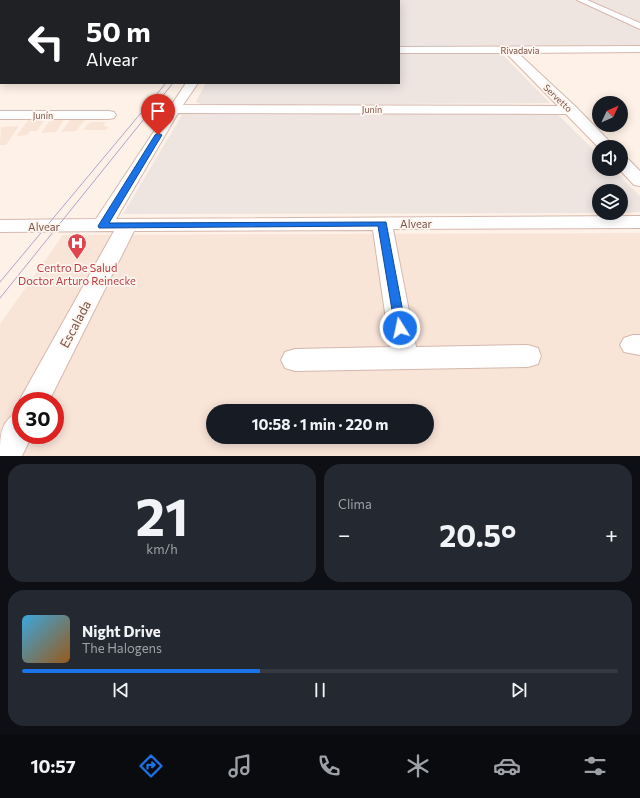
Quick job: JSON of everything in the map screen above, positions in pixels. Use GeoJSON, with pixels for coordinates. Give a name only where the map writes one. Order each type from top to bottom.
{"type":"FeatureCollection","features":[{"type":"Feature","properties":{"kind":"street"},"geometry":{"type":"LineString","coordinates":[[580,0],[640,26]]}},
{"type":"Feature","properties":{"kind":"street","name":"Rivadavia"},"geometry":{"type":"LineString","coordinates":[[400,50],[640,50]]}},
{"type":"Feature","properties":{"kind":"street","name":"Servetto"},"geometry":{"type":"LineString","coordinates":[[509,50],[600,140]]}},
{"type":"Feature","properties":{"kind":"street"},"geometry":{"type":"LineString","coordinates":[[102,226],[174,109],[191,84]]}},
{"type":"Feature","properties":{"kind":"street","name":"Junín"},"geometry":{"type":"LineString","coordinates":[[174,109],[571,110]]}},
{"type":"Feature","properties":{"kind":"street","name":"Junín"},"geometry":{"type":"LineString","coordinates":[[0,115],[109,115]]}},
{"type":"Feature","properties":{"kind":"street"},"geometry":{"type":"LineString","coordinates":[[628,168],[640,181]]}},
{"type":"Feature","properties":{"kind":"street"},"geometry":{"type":"LineString","coordinates":[[382,224],[405,358]]}},
{"type":"Feature","properties":{"kind":"street","name":"Alvear"},"geometry":{"type":"LineString","coordinates":[[0,226],[382,224],[636,226]]}},
{"type":"Feature","properties":{"kind":"street","name":"Escalada"},"geometry":{"type":"LineString","coordinates":[[39,392],[127,226]]}},
{"type":"Feature","properties":{"kind":"street"},"geometry":{"type":"LineString","coordinates":[[295,360],[528,356]]}},
{"type":"Feature","properties":{"kind":"street"},"geometry":{"type":"LineString","coordinates":[[5,456],[12,442]]}},
{"type":"Feature","properties":{"kind":"shaded area"},"geometry":{"type":"Polygon","coordinates":[[[400,0],[640,0],[640,45],[400,46],[400,0]]]}},
{"type":"Feature","properties":{"kind":"shaded area"},"geometry":{"type":"Polygon","coordinates":[[[400,52],[502,54],[550,103],[203,105],[196,102],[205,84],[400,84],[400,52]]]}},
{"type":"Feature","properties":{"kind":"shaded area"},"geometry":{"type":"Polygon","coordinates":[[[556,113],[592,148],[592,176],[620,176],[628,184],[592,184],[592,213],[123,214],[182,115],[556,113]]]}},
{"type":"Feature","properties":{"kind":"shaded area"},"geometry":{"type":"Polygon","coordinates":[[[46,118],[37,131],[30,131],[27,135],[16,136],[29,119],[46,118]]]}},
{"type":"Feature","properties":{"kind":"shaded area"},"geometry":{"type":"Polygon","coordinates":[[[65,118],[56,132],[41,133],[51,119],[65,118]]]}},
{"type":"Feature","properties":{"kind":"shaded area"},"geometry":{"type":"Polygon","coordinates":[[[70,120],[85,120],[76,131],[61,132],[70,120]]]}},
{"type":"Feature","properties":{"kind":"shaded area"},"geometry":{"type":"Polygon","coordinates":[[[90,122],[106,122],[103,126],[109,127],[106,130],[83,130],[90,122]]]}},
{"type":"Feature","properties":{"kind":"shaded area"},"geometry":{"type":"Polygon","coordinates":[[[19,126],[6,145],[0,145],[1,127],[19,126]]]}},
{"type":"Feature","properties":{"kind":"shaded area"},"geometry":{"type":"Polygon","coordinates":[[[628,184],[640,196],[640,212],[628,213],[628,184]]]}},
{"type":"Feature","properties":{"kind":"shaded area"},"geometry":{"type":"Polygon","coordinates":[[[640,233],[640,456],[0,456],[0,324],[63,235],[640,233]]]}},
{"type":"Feature","properties":{"kind":"tram line"},"geometry":{"type":"LineString","coordinates":[[0,282],[165,84]]}},
{"type":"Feature","properties":{"kind":"tram line"},"geometry":{"type":"LineString","coordinates":[[0,298],[172,84]]}},
{"type":"Feature","properties":{"kind":"place","name":"Centro De Salud Doctor Arturo Reinecke"},"geometry":{"type":"Point","coordinates":[77,260]}},
{"type":"Feature","properties":{"kind":"route"},"geometry":{"type":"LineString","coordinates":[[158,135],[102,226],[382,224],[400,328]]}}]}
